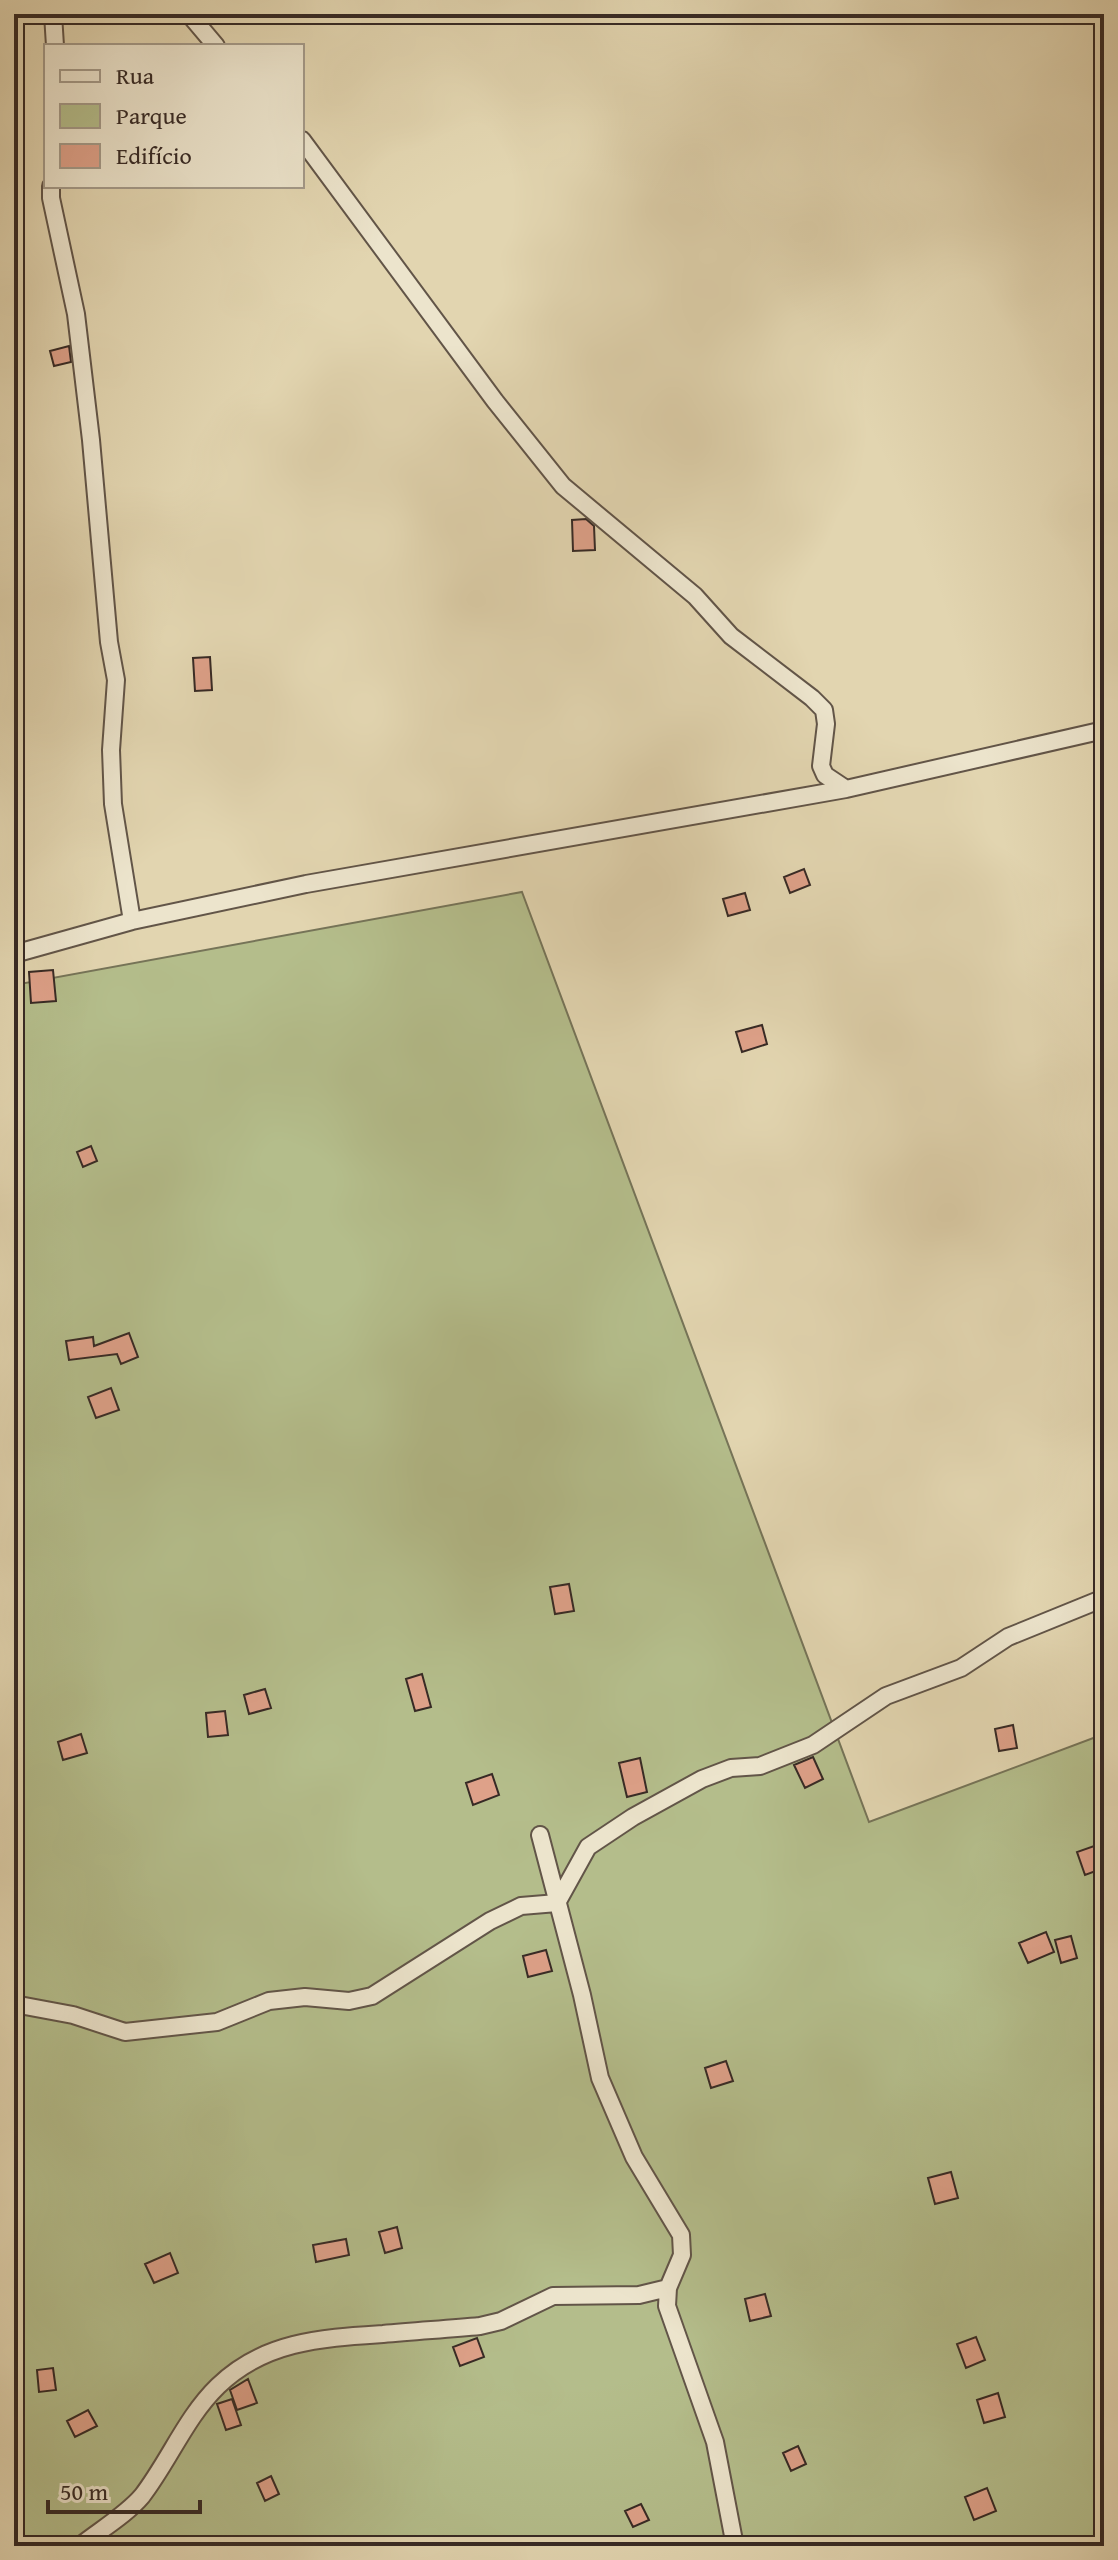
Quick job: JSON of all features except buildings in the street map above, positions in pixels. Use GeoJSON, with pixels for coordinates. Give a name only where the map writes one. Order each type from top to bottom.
{"type":"FeatureCollection","features":[{"type":"Feature","properties":{"kind":"street"},"geometry":{"type":"LineString","coordinates":[[53,14],[55,44]]}},
{"type":"Feature","properties":{"kind":"street"},"geometry":{"type":"LineString","coordinates":[[189,14],[214,44]]}},
{"type":"Feature","properties":{"kind":"street"},"geometry":{"type":"LineString","coordinates":[[304,143],[495,401],[563,486],[695,596],[731,636],[824,710],[826,724],[821,766],[825,775],[846,789]]}},
{"type":"Feature","properties":{"kind":"street"},"geometry":{"type":"LineString","coordinates":[[51,188],[76,314],[91,440],[109,642],[116,680],[111,750],[113,804],[132,921]]}},
{"type":"Feature","properties":{"kind":"street"},"geometry":{"type":"LineString","coordinates":[[14,954],[132,921],[306,884],[846,789],[1104,730]]}},
{"type":"Feature","properties":{"kind":"street"},"geometry":{"type":"LineString","coordinates":[[557,1903],[588,1847],[633,1817],[702,1779],[731,1768],[760,1766],[813,1745],[886,1696],[961,1668],[1008,1637],[1104,1598]]}},
{"type":"Feature","properties":{"kind":"street"},"geometry":{"type":"LineString","coordinates":[[540,1835],[600,2078],[634,2157],[681,2235],[682,2255],[668,2288],[667,2306],[715,2442],[735,2546]]}},
{"type":"Feature","properties":{"kind":"street"},"geometry":{"type":"LineString","coordinates":[[14,2004],[73,2015],[125,2032],[217,2022],[269,2001],[305,1997],[349,2001],[372,1996],[479,1928],[521,1906],[557,1903]]}},
{"type":"Feature","properties":{"kind":"street"},"geometry":{"type":"LineString","coordinates":[[80,2546],[139,2500],[165,2464],[191,2419],[218,2386],[252,2359],[287,2345],[320,2338],[480,2326],[501,2321],[553,2296],[639,2295],[668,2288]]}},
{"type":"Feature","properties":{"kind":"green space"},"geometry":{"type":"Polygon","coordinates":[[[522,892],[869,1822],[1104,1734],[1104,2546],[14,2546],[14,985],[522,892]]]}}]}
